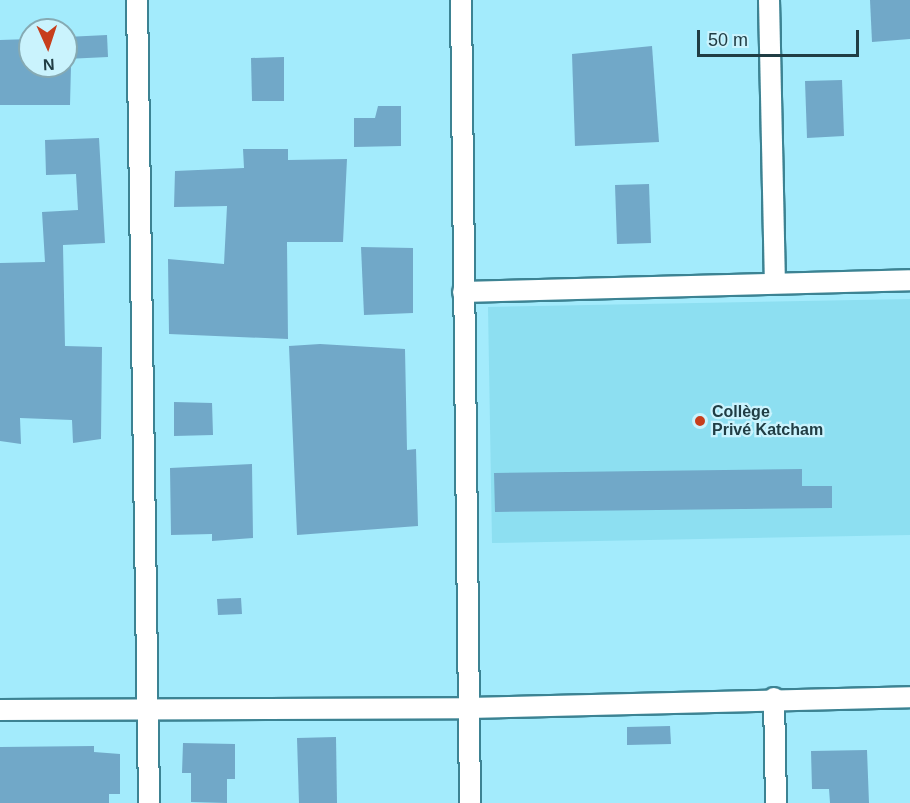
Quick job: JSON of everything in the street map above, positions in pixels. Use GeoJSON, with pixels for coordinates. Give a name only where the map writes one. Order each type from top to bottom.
{"type":"FeatureCollection","features":[{"type":"Feature","properties":{"kind":"street"},"geometry":{"type":"LineString","coordinates":[[137,0],[149,803]]}},
{"type":"Feature","properties":{"kind":"street"},"geometry":{"type":"LineString","coordinates":[[461,0],[470,803]]}},
{"type":"Feature","properties":{"kind":"street"},"geometry":{"type":"LineString","coordinates":[[769,0],[775,281]]}},
{"type":"Feature","properties":{"kind":"street"},"geometry":{"type":"LineString","coordinates":[[463,292],[775,281],[910,280]]}},
{"type":"Feature","properties":{"kind":"street"},"geometry":{"type":"LineString","coordinates":[[0,710],[148,712],[468,708],[774,698],[910,697]]}},
{"type":"Feature","properties":{"kind":"street"},"geometry":{"type":"LineString","coordinates":[[774,698],[776,803]]}},
{"type":"Feature","properties":{"kind":"shaded area","name":"Collège Privé Katcham"},"geometry":{"type":"Polygon","coordinates":[[[910,299],[910,535],[492,543],[488,307],[910,299]]]}},
{"type":"Feature","properties":{"kind":"building"},"geometry":{"type":"Polygon","coordinates":[[[870,0],[910,0],[910,39],[872,42],[870,0]]]}},
{"type":"Feature","properties":{"kind":"building"},"geometry":{"type":"Polygon","coordinates":[[[107,35],[108,57],[78,58],[78,36],[107,35]]]}},
{"type":"Feature","properties":{"kind":"building"},"geometry":{"type":"Polygon","coordinates":[[[18,39],[18,78],[71,78],[70,105],[0,105],[0,40],[18,39]]]}},
{"type":"Feature","properties":{"kind":"building"},"geometry":{"type":"Polygon","coordinates":[[[652,46],[659,142],[575,146],[572,54],[652,46]]]}},
{"type":"Feature","properties":{"kind":"building"},"geometry":{"type":"Polygon","coordinates":[[[284,57],[284,101],[252,101],[251,58],[284,57]]]}},
{"type":"Feature","properties":{"kind":"building"},"geometry":{"type":"Polygon","coordinates":[[[842,80],[844,136],[807,138],[805,81],[842,80]]]}},
{"type":"Feature","properties":{"kind":"building"},"geometry":{"type":"Polygon","coordinates":[[[378,106],[401,106],[401,146],[354,147],[354,118],[375,118],[378,106]]]}},
{"type":"Feature","properties":{"kind":"building"},"geometry":{"type":"Polygon","coordinates":[[[99,138],[105,243],[63,245],[65,346],[102,347],[101,439],[73,443],[72,420],[20,418],[21,444],[0,441],[0,263],[45,262],[42,212],[78,210],[76,174],[46,175],[45,140],[99,138]]]}},
{"type":"Feature","properties":{"kind":"building"},"geometry":{"type":"Polygon","coordinates":[[[243,149],[288,149],[288,160],[347,159],[343,242],[287,242],[288,339],[169,334],[168,259],[224,264],[227,206],[174,207],[175,171],[244,168],[243,149]]]}},
{"type":"Feature","properties":{"kind":"building"},"geometry":{"type":"Polygon","coordinates":[[[649,184],[651,243],[617,244],[615,185],[649,184]]]}},
{"type":"Feature","properties":{"kind":"building"},"geometry":{"type":"Polygon","coordinates":[[[361,247],[413,248],[413,313],[364,315],[361,247]]]}},
{"type":"Feature","properties":{"kind":"building"},"geometry":{"type":"Polygon","coordinates":[[[320,344],[405,349],[407,450],[416,449],[418,526],[297,535],[289,346],[320,344]]]}},
{"type":"Feature","properties":{"kind":"building"},"geometry":{"type":"Polygon","coordinates":[[[174,402],[212,403],[213,435],[174,436],[174,402]]]}},
{"type":"Feature","properties":{"kind":"building"},"geometry":{"type":"Polygon","coordinates":[[[252,464],[253,538],[212,541],[212,534],[171,535],[170,468],[252,464]]]}},
{"type":"Feature","properties":{"kind":"building"},"geometry":{"type":"Polygon","coordinates":[[[802,469],[802,486],[832,486],[832,508],[495,512],[494,473],[802,469]]]}},
{"type":"Feature","properties":{"kind":"building"},"geometry":{"type":"Polygon","coordinates":[[[241,598],[242,614],[218,615],[217,599],[241,598]]]}},
{"type":"Feature","properties":{"kind":"building"},"geometry":{"type":"Polygon","coordinates":[[[670,726],[671,744],[627,745],[627,727],[670,726]]]}},
{"type":"Feature","properties":{"kind":"building"},"geometry":{"type":"Polygon","coordinates":[[[336,737],[337,803],[299,803],[297,738],[336,737]]]}},
{"type":"Feature","properties":{"kind":"building"},"geometry":{"type":"Polygon","coordinates":[[[183,743],[235,744],[235,779],[227,779],[227,803],[191,802],[191,773],[182,773],[183,743]]]}},
{"type":"Feature","properties":{"kind":"building"},"geometry":{"type":"Polygon","coordinates":[[[94,746],[94,752],[120,754],[120,794],[109,794],[109,803],[0,803],[0,747],[94,746]]]}},
{"type":"Feature","properties":{"kind":"building"},"geometry":{"type":"Polygon","coordinates":[[[867,750],[869,803],[830,803],[829,789],[812,789],[811,751],[867,750]]]}},
{"type":"Feature","properties":{"kind":"place","name":"Collège Privé Katcham"},"geometry":{"type":"Point","coordinates":[700,421]}}]}
